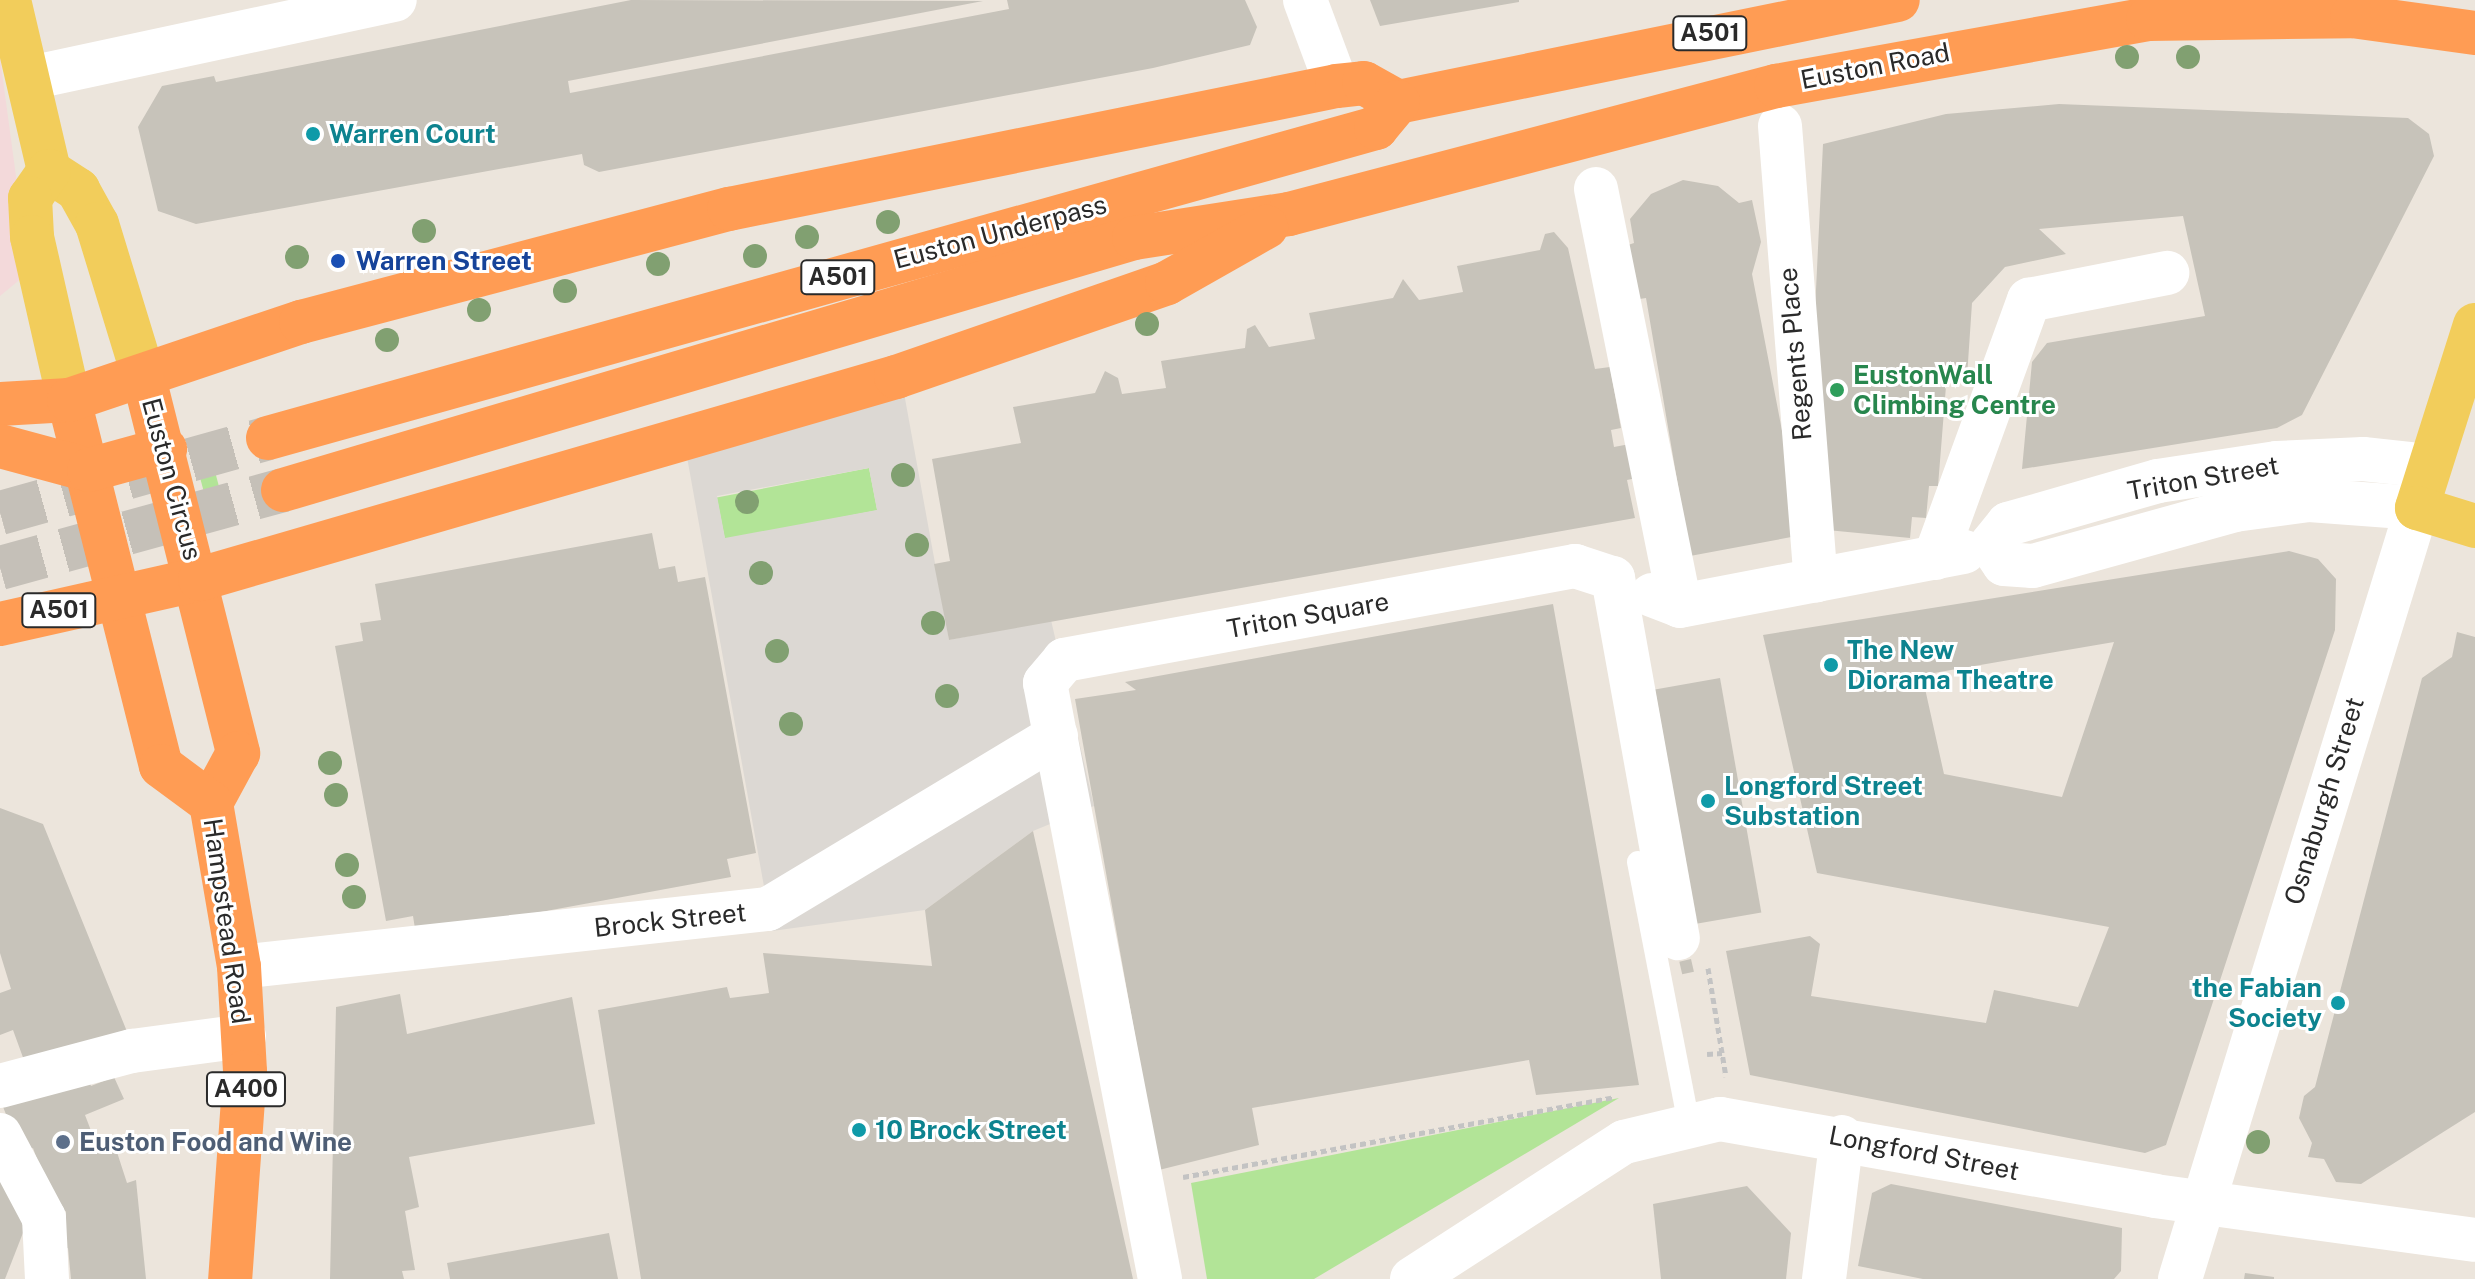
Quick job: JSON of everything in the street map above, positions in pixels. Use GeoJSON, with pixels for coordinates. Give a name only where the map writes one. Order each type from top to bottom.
{"type":"FeatureCollection","features":[{"type":"Feature","properties":{"kind":"highway","name":"A501"},"geometry":{"type":"LineString","coordinates":[[1398,102],[1887,1]]}},
{"type":"Feature","properties":{"kind":"highway","name":"Euston Road"},"geometry":{"type":"LineString","coordinates":[[1289,214],[1776,86],[2054,33],[2148,19],[2352,16],[2465,36]]}},
{"type":"Feature","properties":{"kind":"highway"},"geometry":{"type":"LineString","coordinates":[[0,404],[69,400],[144,378],[301,322],[729,209],[1337,86],[1364,83],[1398,102]]}},
{"type":"Feature","properties":{"kind":"highway","name":"Euston Underpass"},"geometry":{"type":"LineString","coordinates":[[268,438],[1376,128],[1398,102]]}},
{"type":"Feature","properties":{"kind":"highway","name":"A501"},"geometry":{"type":"LineString","coordinates":[[0,624],[200,579],[896,377],[1167,283],[1289,214]]}},
{"type":"Feature","properties":{"kind":"highway","name":"Euston Underpass"},"geometry":{"type":"LineString","coordinates":[[283,490],[1134,238],[1289,214]]}},
{"type":"Feature","properties":{"kind":"highway","name":"Euston Circus"},"geometry":{"type":"LineString","coordinates":[[144,378],[200,579]]}},
{"type":"Feature","properties":{"kind":"highway"},"geometry":{"type":"LineString","coordinates":[[69,400],[89,470],[118,596]]}},
{"type":"Feature","properties":{"kind":"highway"},"geometry":{"type":"LineString","coordinates":[[0,446],[89,470],[165,449]]}},
{"type":"Feature","properties":{"kind":"highway","name":"Hampstead Road"},"geometry":{"type":"LineString","coordinates":[[200,579],[238,753],[211,803],[239,967],[244,1036],[245,1153],[230,1279]]}},
{"type":"Feature","properties":{"kind":"highway","name":"Hampstead Road"},"geometry":{"type":"LineString","coordinates":[[118,596],[161,766],[211,803]]}},
{"type":"Feature","properties":{"kind":"main road"},"geometry":{"type":"LineString","coordinates":[[9,0],[30,78],[49,171],[78,190],[97,224],[144,378]]}},
{"type":"Feature","properties":{"kind":"main road"},"geometry":{"type":"LineString","coordinates":[[49,171],[30,198],[32,237],[69,400]]}},
{"type":"Feature","properties":{"kind":"main road","name":"Osnaburgh Street"},"geometry":{"type":"LineString","coordinates":[[2417,508],[2475,325]]}},
{"type":"Feature","properties":{"kind":"main road"},"geometry":{"type":"LineString","coordinates":[[2417,508],[2475,526]]}},
{"type":"Feature","properties":{"kind":"street"},"geometry":{"type":"LineString","coordinates":[[30,78],[395,0]]}},
{"type":"Feature","properties":{"kind":"street"},"geometry":{"type":"LineString","coordinates":[[1305,0],[1337,86]]}},
{"type":"Feature","properties":{"kind":"street","name":"Regents Place"},"geometry":{"type":"LineString","coordinates":[[1780,126],[1816,581]]}},
{"type":"Feature","properties":{"kind":"street"},"geometry":{"type":"LineString","coordinates":[[1596,189],[1680,606]]}},
{"type":"Feature","properties":{"kind":"street"},"geometry":{"type":"LineString","coordinates":[[1935,558],[2029,300],[2167,273]]}},
{"type":"Feature","properties":{"kind":"street","name":"Triton Street"},"geometry":{"type":"LineString","coordinates":[[1680,606],[1991,545],[2008,524],[2158,481],[2277,463],[2363,459],[2428,466]]}},
{"type":"Feature","properties":{"kind":"street","name":"Triton Street"},"geometry":{"type":"LineString","coordinates":[[1991,545],[2004,564],[2033,566],[2235,510],[2309,500],[2417,508]]}},
{"type":"Feature","properties":{"kind":"street","name":"Osnaburgh Street"},"geometry":{"type":"LineString","coordinates":[[2180,1279],[2417,508]]}},
{"type":"Feature","properties":{"kind":"street","name":"Triton Square"},"geometry":{"type":"LineString","coordinates":[[1160,1279],[1145,1184],[1045,683],[1064,660],[1575,566],[1613,578]]}},
{"type":"Feature","properties":{"kind":"street"},"geometry":{"type":"LineString","coordinates":[[1613,578],[1680,606]]}},
{"type":"Feature","properties":{"kind":"street"},"geometry":{"type":"LineString","coordinates":[[1613,578],[1678,938]]}},
{"type":"Feature","properties":{"kind":"street","name":"Brock Street"},"geometry":{"type":"LineString","coordinates":[[239,967],[768,909],[1056,736]]}},
{"type":"Feature","properties":{"kind":"street"},"geometry":{"type":"LineString","coordinates":[[0,1086],[132,1051],[244,1036]]}},
{"type":"Feature","properties":{"kind":"street","name":"Longford Street"},"geometry":{"type":"LineString","coordinates":[[1412,1279],[1624,1142],[1720,1119],[1842,1137],[2203,1204],[2475,1240]]}},
{"type":"Feature","properties":{"kind":"street"},"geometry":{"type":"LineString","coordinates":[[0,1135],[44,1218],[47,1279]]}},
{"type":"Feature","properties":{"kind":"street"},"geometry":{"type":"LineString","coordinates":[[1824,1279],[1842,1137]]}},
{"type":"Feature","properties":{"kind":"lane"},"geometry":{"type":"LineString","coordinates":[[1638,862],[1689,1124]]}},
{"type":"Feature","properties":{"kind":"path"},"geometry":{"type":"LineString","coordinates":[[1678,938],[1703,942],[1727,1080],[1741,1084]]}},
{"type":"Feature","properties":{"kind":"path"},"geometry":{"type":"LineString","coordinates":[[1677,1059],[1722,1053]]}},
{"type":"Feature","properties":{"kind":"path"},"geometry":{"type":"LineString","coordinates":[[1145,1184],[1617,1096]]}},
{"type":"Feature","properties":{"kind":"shaded area"},"geometry":{"type":"Polygon","coordinates":[[[0,58],[29,272],[0,296],[0,58]]]}},
{"type":"Feature","properties":{"kind":"shaded area"},"geometry":{"type":"Polygon","coordinates":[[[904,393],[949,640],[1051,620],[1094,806],[1033,831],[925,910],[772,931],[687,457],[904,393]],[[869,468],[717,496],[725,538],[877,510],[869,468]]]}},
{"type":"Feature","properties":{"kind":"green space"},"geometry":{"type":"Polygon","coordinates":[[[206,438],[225,509],[210,514],[191,442],[206,438]]]}},
{"type":"Feature","properties":{"kind":"green space"},"geometry":{"type":"Polygon","coordinates":[[[869,468],[877,510],[725,540],[717,498],[869,468]]]}},
{"type":"Feature","properties":{"kind":"green space"},"geometry":{"type":"Polygon","coordinates":[[[1619,1098],[1314,1279],[1207,1279],[1191,1183],[1619,1098]]]}},
{"type":"Feature","properties":{"kind":"building"},"geometry":{"type":"Polygon","coordinates":[[[631,0],[983,1],[568,81],[570,93],[1009,9],[1007,0],[1245,0],[1257,27],[1250,45],[1153,68],[599,172],[584,165],[582,154],[196,224],[158,211],[138,127],[162,86],[214,76],[216,82],[631,0]]]}},
{"type":"Feature","properties":{"kind":"building"},"geometry":{"type":"Polygon","coordinates":[[[1370,0],[1519,0],[1519,2],[1380,26],[1370,0]]]}},
{"type":"Feature","properties":{"kind":"building"},"geometry":{"type":"Polygon","coordinates":[[[2059,104],[2408,118],[2429,134],[2434,156],[2302,415],[2277,428],[2022,469],[2032,362],[2047,343],[2205,316],[2183,216],[2039,229],[2066,254],[2005,267],[1972,303],[1967,377],[1948,361],[1938,486],[1929,486],[1926,518],[1912,517],[1910,538],[1827,530],[1813,352],[1823,144],[1946,114],[2059,104]]]}},
{"type":"Feature","properties":{"kind":"building"},"geometry":{"type":"Polygon","coordinates":[[[1683,180],[1718,186],[1739,203],[1752,200],[1761,242],[1752,274],[1802,535],[1690,556],[1646,298],[1633,300],[1622,247],[1634,243],[1630,219],[1651,194],[1683,180]]]}},
{"type":"Feature","properties":{"kind":"building"},"geometry":{"type":"Polygon","coordinates":[[[1554,232],[1568,248],[1595,369],[1610,367],[1621,428],[1611,430],[1614,447],[1635,443],[1641,477],[1627,480],[1635,518],[949,640],[934,564],[950,561],[932,459],[1021,443],[1013,407],[1095,393],[1105,371],[1118,378],[1122,394],[1166,388],[1161,361],[1245,348],[1247,329],[1255,325],[1269,347],[1315,339],[1309,313],[1393,298],[1403,279],[1419,300],[1463,292],[1457,266],[1540,250],[1545,234],[1554,232]]]}},
{"type":"Feature","properties":{"kind":"building"},"geometry":{"type":"Polygon","coordinates":[[[652,533],[659,569],[675,566],[678,582],[705,577],[756,853],[727,859],[731,877],[416,935],[413,916],[386,921],[335,646],[363,641],[360,623],[381,620],[375,584],[652,533]]]}},
{"type":"Feature","properties":{"kind":"building"},"geometry":{"type":"Polygon","coordinates":[[[2289,551],[2318,559],[2336,579],[2335,630],[2166,1145],[2145,1153],[1750,1075],[1726,951],[1810,936],[1820,944],[1811,996],[1986,1023],[1994,990],[2078,1007],[2109,927],[1817,873],[1763,635],[2289,551]],[[2114,642],[1922,675],[1944,774],[2062,797],[2114,642]]]}},
{"type":"Feature","properties":{"kind":"building"},"geometry":{"type":"Polygon","coordinates":[[[1553,604],[1639,1085],[1536,1095],[1529,1060],[1252,1108],[1259,1145],[1159,1170],[1075,699],[1136,690],[1125,682],[1553,604]]]}},
{"type":"Feature","properties":{"kind":"building"},"geometry":{"type":"Polygon","coordinates":[[[2457,632],[2475,637],[2475,1112],[2361,1184],[2336,1182],[2324,1159],[2308,1157],[2312,1143],[2299,1118],[2304,1096],[2315,1087],[2422,678],[2452,657],[2457,632]]]}},
{"type":"Feature","properties":{"kind":"building","name":"Longford Street Substation"},"geometry":{"type":"Polygon","coordinates":[[[1720,678],[1761,912],[1696,924],[1655,689],[1720,678]]]}},
{"type":"Feature","properties":{"kind":"building"},"geometry":{"type":"Polygon","coordinates":[[[0,808],[43,824],[130,1039],[25,1063],[13,1030],[0,1035],[0,993],[11,989],[0,953],[0,808]]]}},
{"type":"Feature","properties":{"kind":"building","name":"10 Brock Street"},"geometry":{"type":"Polygon","coordinates":[[[1033,831],[1133,1279],[641,1279],[598,1010],[727,987],[730,998],[769,993],[763,953],[932,966],[925,910],[1033,831]]]}},
{"type":"Feature","properties":{"kind":"building"},"geometry":{"type":"Polygon","coordinates":[[[1691,959],[1694,972],[1682,974],[1679,962],[1691,959]]]}},
{"type":"Feature","properties":{"kind":"building"},"geometry":{"type":"Polygon","coordinates":[[[400,994],[407,1034],[572,997],[595,1124],[409,1157],[419,1207],[405,1211],[415,1270],[402,1271],[404,1279],[330,1279],[336,1007],[400,994]]]}},
{"type":"Feature","properties":{"kind":"building"},"geometry":{"type":"Polygon","coordinates":[[[84,1068],[91,1086],[114,1077],[124,1099],[85,1115],[98,1149],[114,1143],[127,1183],[136,1180],[146,1279],[71,1279],[68,1248],[62,1250],[66,1211],[56,1213],[33,1148],[21,1153],[0,1099],[84,1068]]]}},
{"type":"Feature","properties":{"kind":"building"},"geometry":{"type":"Polygon","coordinates":[[[0,1176],[28,1220],[5,1279],[0,1279],[0,1176]]]}},
{"type":"Feature","properties":{"kind":"building"},"geometry":{"type":"Polygon","coordinates":[[[1891,1184],[2122,1228],[2121,1271],[2114,1279],[1923,1279],[1858,1266],[1872,1193],[1891,1184]]]}},
{"type":"Feature","properties":{"kind":"building"},"geometry":{"type":"Polygon","coordinates":[[[1747,1186],[1791,1233],[1786,1279],[1661,1279],[1653,1204],[1747,1186]]]}},
{"type":"Feature","properties":{"kind":"building"},"geometry":{"type":"Polygon","coordinates":[[[609,1233],[618,1279],[450,1279],[447,1263],[609,1233]]]}},
{"type":"Feature","properties":{"kind":"building"},"geometry":{"type":"Polygon","coordinates":[[[2245,1273],[2274,1277],[2274,1279],[2244,1279],[2245,1273]]]}},
{"type":"Feature","properties":{"kind":"tunnel"},"geometry":{"type":"LineString","coordinates":[[0,513],[268,438]]}},
{"type":"Feature","properties":{"kind":"tunnel"},"geometry":{"type":"LineString","coordinates":[[0,568],[283,490]]}},
{"type":"Feature","properties":{"kind":"place","name":"Warren Court"},"geometry":{"type":"Point","coordinates":[313,134]}},
{"type":"Feature","properties":{"kind":"place","name":"Warren Street"},"geometry":{"type":"Point","coordinates":[338,261]}},
{"type":"Feature","properties":{"kind":"place","name":"EustonWall Climbing Centre"},"geometry":{"type":"Point","coordinates":[1837,390]}},
{"type":"Feature","properties":{"kind":"place","name":"The New Diorama Theatre"},"geometry":{"type":"Point","coordinates":[1831,665]}},
{"type":"Feature","properties":{"kind":"place","name":"Longford Street Substation"},"geometry":{"type":"Point","coordinates":[1708,801]}},
{"type":"Feature","properties":{"kind":"place","name":"the Fabian Society"},"geometry":{"type":"Point","coordinates":[2338,1003]}},
{"type":"Feature","properties":{"kind":"place","name":"10 Brock Street"},"geometry":{"type":"Point","coordinates":[859,1130]}},
{"type":"Feature","properties":{"kind":"place","name":"Euston Food and Wine"},"geometry":{"type":"Point","coordinates":[63,1142]}}]}
